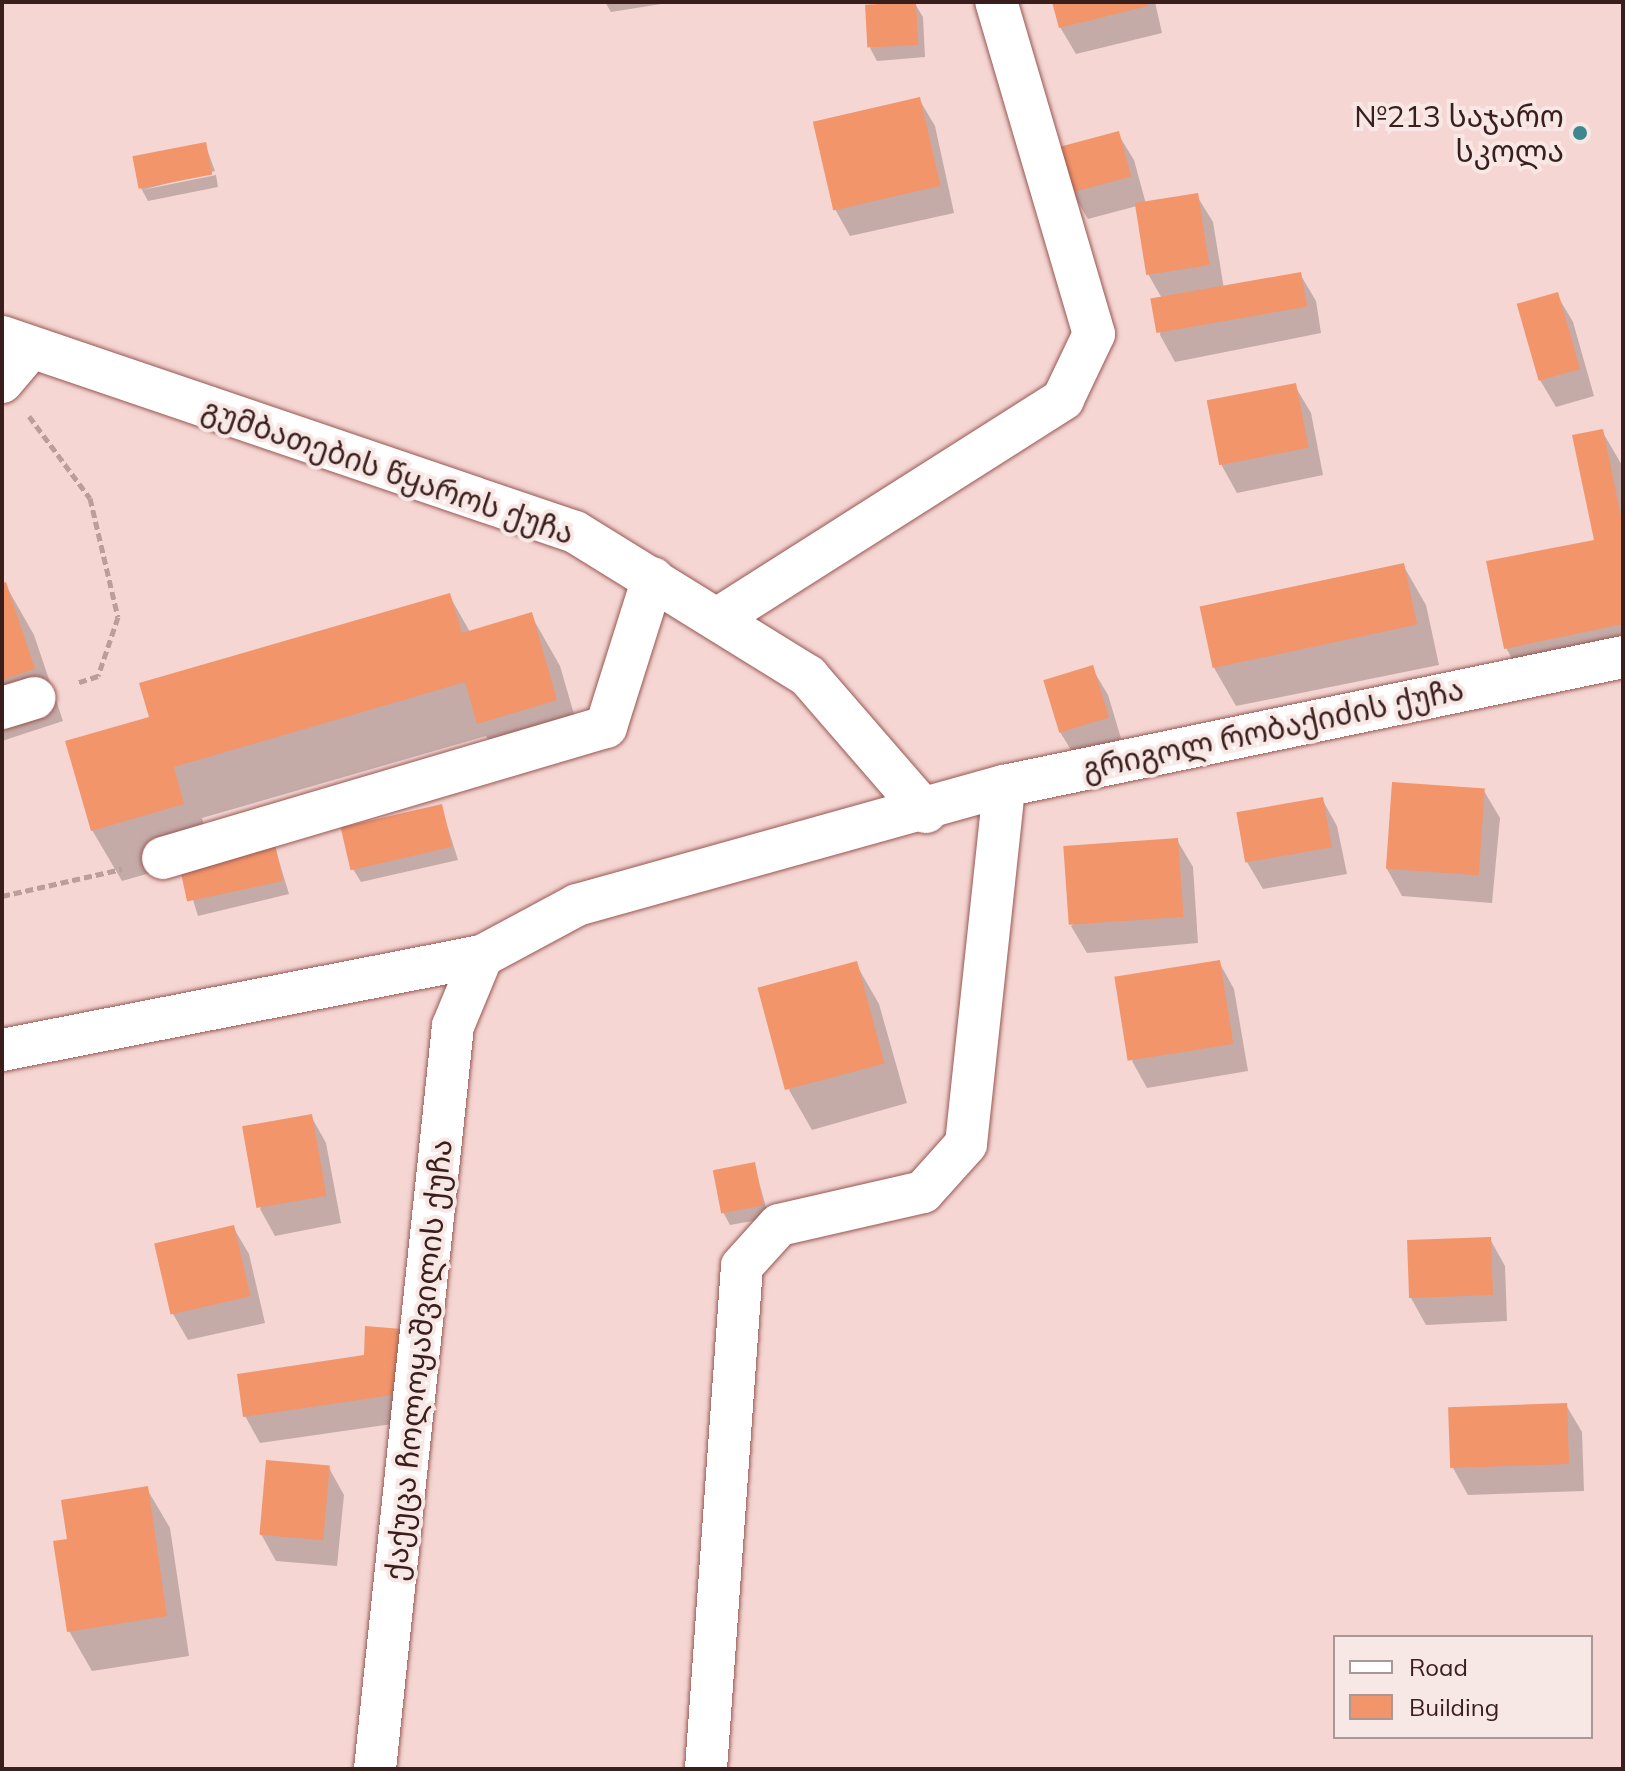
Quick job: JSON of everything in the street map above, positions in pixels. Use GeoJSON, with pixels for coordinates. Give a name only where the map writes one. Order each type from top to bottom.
{"type":"FeatureCollection","features":[{"type":"Feature","properties":{"kind":"street"},"geometry":{"type":"LineString","coordinates":[[717,619],[1063,399],[1094,334],[996,2]]}},
{"type":"Feature","properties":{"kind":"street"},"geometry":{"type":"LineString","coordinates":[[2,382],[16,343]]}},
{"type":"Feature","properties":{"kind":"street","name":"გუმბათების წყაროს ქუჩა"},"geometry":{"type":"LineString","coordinates":[[16,343],[575,532],[808,676],[926,812]]}},
{"type":"Feature","properties":{"kind":"street"},"geometry":{"type":"LineString","coordinates":[[163,858],[606,727],[653,578]]}},
{"type":"Feature","properties":{"kind":"street","name":"გრიგოლ რობაქიძის ქუჩა"},"geometry":{"type":"LineString","coordinates":[[926,812],[1004,786],[1623,657]]}},
{"type":"Feature","properties":{"kind":"street"},"geometry":{"type":"LineString","coordinates":[[706,1769],[742,1266],[779,1225],[923,1192],[966,1144],[1004,786]]}},
{"type":"Feature","properties":{"kind":"street"},"geometry":{"type":"LineString","coordinates":[[2,1050],[482,956],[577,905],[926,812]]}},
{"type":"Feature","properties":{"kind":"street","name":"ქაქუცა ჩოლოყაშვილის ქუჩა"},"geometry":{"type":"LineString","coordinates":[[375,1769],[453,1026],[482,956]]}},
{"type":"Feature","properties":{"kind":"path"},"geometry":{"type":"LineString","coordinates":[[2,382],[90,498],[118,617],[98,676],[18,703]]}},
{"type":"Feature","properties":{"kind":"path"},"geometry":{"type":"LineString","coordinates":[[2,896],[163,858]]}},
{"type":"Feature","properties":{"kind":"building"},"geometry":{"type":"Polygon","coordinates":[[[916,2],[918,45],[867,48],[865,5],[916,2]]]}},
{"type":"Feature","properties":{"kind":"building"},"geometry":{"type":"Polygon","coordinates":[[[1052,2],[1147,2],[1148,6],[1059,28],[1052,2]]]}},
{"type":"Feature","properties":{"kind":"building"},"geometry":{"type":"Polygon","coordinates":[[[920,97],[940,186],[833,210],[813,122],[920,97]]]}},
{"type":"Feature","properties":{"kind":"building"},"geometry":{"type":"Polygon","coordinates":[[[1119,131],[1131,176],[1070,193],[1058,147],[1119,131]]]}},
{"type":"Feature","properties":{"kind":"building"},"geometry":{"type":"Polygon","coordinates":[[[206,142],[212,174],[139,189],[132,156],[206,142]]]}},
{"type":"Feature","properties":{"kind":"building"},"geometry":{"type":"Polygon","coordinates":[[[1198,193],[1209,265],[1146,275],[1135,203],[1198,193]]]}},
{"type":"Feature","properties":{"kind":"building"},"geometry":{"type":"Polygon","coordinates":[[[1301,272],[1307,306],[1156,333],[1150,299],[1301,272]]]}},
{"type":"Feature","properties":{"kind":"building"},"geometry":{"type":"Polygon","coordinates":[[[1558,292],[1580,369],[1539,381],[1517,304],[1558,292]]]}},
{"type":"Feature","properties":{"kind":"building"},"geometry":{"type":"Polygon","coordinates":[[[1296,383],[1309,448],[1219,465],[1207,400],[1296,383]]]}},
{"type":"Feature","properties":{"kind":"building"},"geometry":{"type":"Polygon","coordinates":[[[1603,429],[1623,526],[1623,624],[1504,649],[1486,561],[1594,540],[1572,435],[1603,429]]]}},
{"type":"Feature","properties":{"kind":"building"},"geometry":{"type":"Polygon","coordinates":[[[1404,563],[1417,625],[1213,668],[1200,606],[1404,563]]]}},
{"type":"Feature","properties":{"kind":"building"},"geometry":{"type":"Polygon","coordinates":[[[6,582],[35,669],[2,680],[2,583],[6,582]]]}},
{"type":"Feature","properties":{"kind":"building"},"geometry":{"type":"Polygon","coordinates":[[[450,593],[462,633],[532,612],[557,700],[477,724],[465,682],[174,767],[184,804],[91,831],[65,741],[149,717],[139,683],[450,593]]]}},
{"type":"Feature","properties":{"kind":"building"},"geometry":{"type":"Polygon","coordinates":[[[1093,665],[1109,718],[1059,733],[1043,680],[1093,665]]]}},
{"type":"Feature","properties":{"kind":"building"},"geometry":{"type":"Polygon","coordinates":[[[1392,782],[1485,788],[1479,875],[1386,869],[1392,782]]]}},
{"type":"Feature","properties":{"kind":"building"},"geometry":{"type":"Polygon","coordinates":[[[1323,797],[1332,847],[1245,863],[1236,812],[1323,797]]]}},
{"type":"Feature","properties":{"kind":"building"},"geometry":{"type":"Polygon","coordinates":[[[442,804],[452,847],[351,870],[341,827],[442,804]]]}},
{"type":"Feature","properties":{"kind":"building"},"geometry":{"type":"Polygon","coordinates":[[[1178,838],[1184,917],[1069,925],[1063,846],[1178,838]]]}},
{"type":"Feature","properties":{"kind":"building"},"geometry":{"type":"Polygon","coordinates":[[[274,839],[283,881],[187,901],[178,859],[274,839]]]}},
{"type":"Feature","properties":{"kind":"building"},"geometry":{"type":"Polygon","coordinates":[[[1220,960],[1233,1044],[1128,1061],[1114,977],[1220,960]]]}},
{"type":"Feature","properties":{"kind":"building"},"geometry":{"type":"Polygon","coordinates":[[[857,961],[884,1063],[785,1090],[758,988],[857,961]]]}},
{"type":"Feature","properties":{"kind":"building"},"geometry":{"type":"Polygon","coordinates":[[[312,1114],[326,1196],[256,1208],[242,1126],[312,1114]]]}},
{"type":"Feature","properties":{"kind":"building"},"geometry":{"type":"Polygon","coordinates":[[[755,1162],[763,1205],[721,1213],[713,1170],[755,1162]]]}},
{"type":"Feature","properties":{"kind":"building"},"geometry":{"type":"Polygon","coordinates":[[[234,1225],[250,1296],[171,1315],[154,1243],[234,1225]]]}},
{"type":"Feature","properties":{"kind":"building"},"geometry":{"type":"Polygon","coordinates":[[[1491,1237],[1493,1295],[1409,1298],[1407,1240],[1491,1237]]]}},
{"type":"Feature","properties":{"kind":"building"},"geometry":{"type":"Polygon","coordinates":[[[365,1326],[402,1329],[399,1394],[243,1417],[237,1374],[364,1355],[365,1326]]]}},
{"type":"Feature","properties":{"kind":"building"},"geometry":{"type":"Polygon","coordinates":[[[1567,1403],[1569,1464],[1450,1468],[1448,1407],[1567,1403]]]}},
{"type":"Feature","properties":{"kind":"building"},"geometry":{"type":"Polygon","coordinates":[[[266,1460],[330,1466],[323,1540],[259,1535],[266,1460]]]}},
{"type":"Feature","properties":{"kind":"building"},"geometry":{"type":"Polygon","coordinates":[[[148,1486],[167,1616],[67,1632],[53,1541],[67,1539],[61,1500],[148,1486]]]}},
{"type":"Feature","properties":{"kind":"place","name":"№213 საჯარო სკოლა"},"geometry":{"type":"Point","coordinates":[1580,133]}}]}
